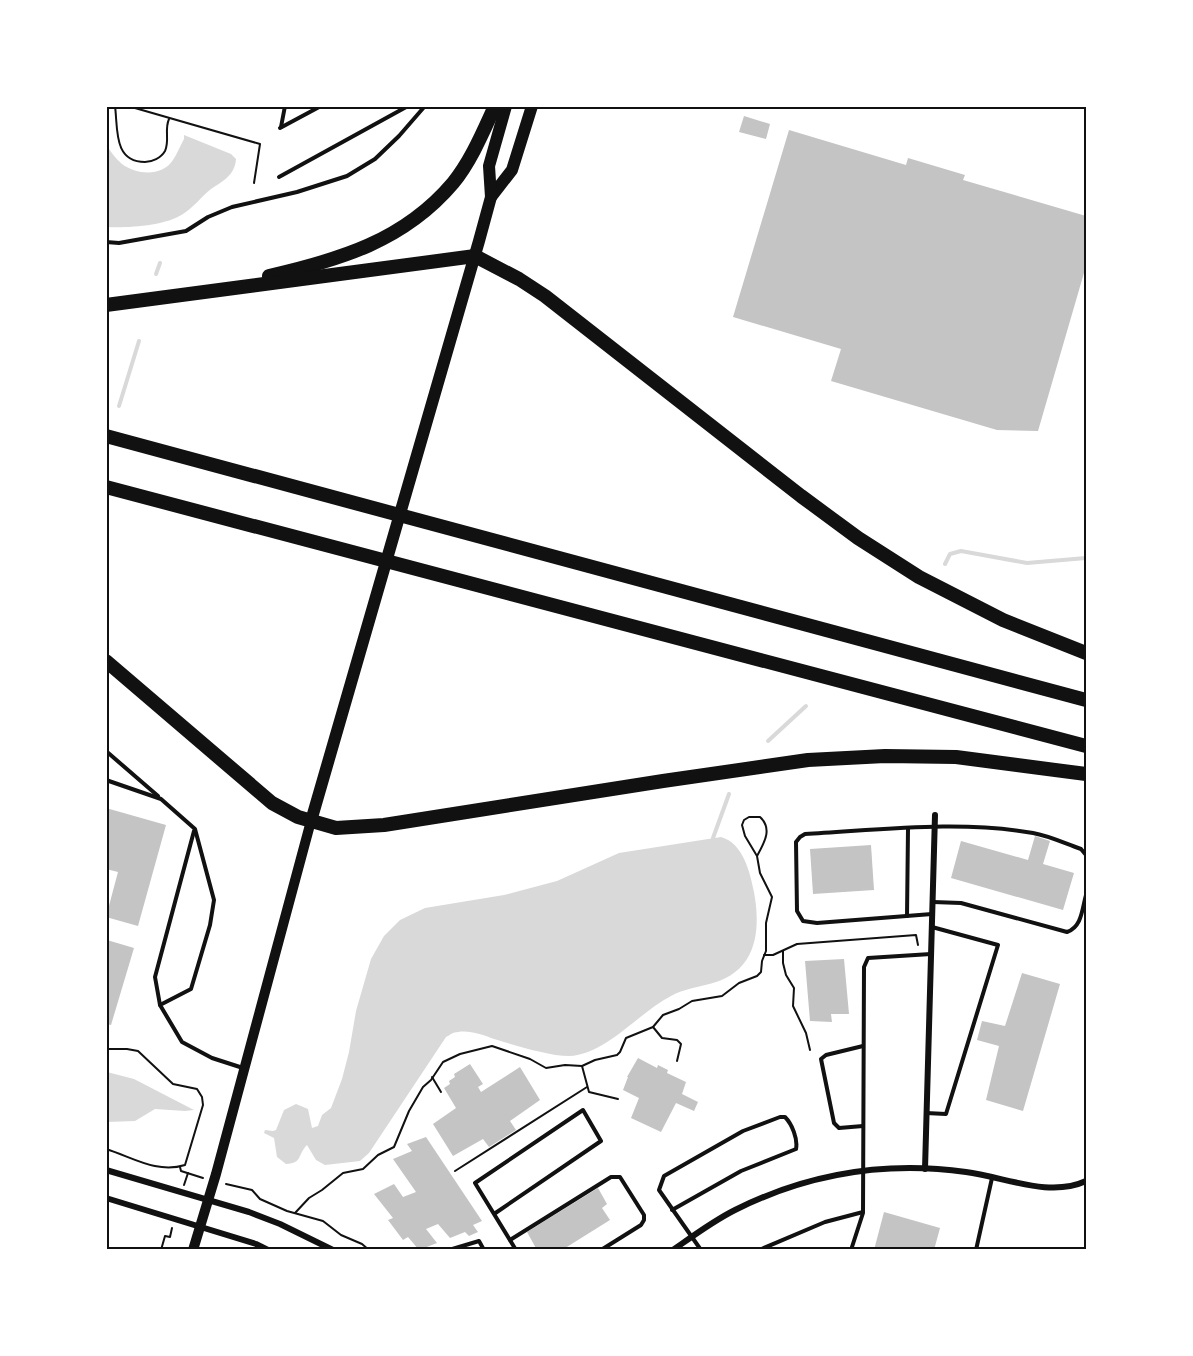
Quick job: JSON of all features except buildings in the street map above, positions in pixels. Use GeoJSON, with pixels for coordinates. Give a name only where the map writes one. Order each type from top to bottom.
{"type":"FeatureCollection","features":[{"type":"Feature","properties":{"kind":"highway"},"geometry":{"type":"LineString","coordinates":[[184,295],[339,258],[390,235],[413,220],[454,182],[495,106]]}},
{"type":"Feature","properties":{"kind":"highway"},"geometry":{"type":"LineString","coordinates":[[106,305],[475,256],[519,279],[545,296],[858,538],[919,577],[1003,620],[1086,653]]}},
{"type":"Feature","properties":{"kind":"highway"},"geometry":{"type":"LineString","coordinates":[[106,436],[1086,700]]}},
{"type":"Feature","properties":{"kind":"highway"},"geometry":{"type":"LineString","coordinates":[[106,487],[410,569],[912,698],[1086,746]]}},
{"type":"Feature","properties":{"kind":"highway"},"geometry":{"type":"LineString","coordinates":[[106,661],[272,803],[298,817],[336,828],[384,825],[808,760],[885,756],[956,757],[1086,774]]}},
{"type":"Feature","properties":{"kind":"main road"},"geometry":{"type":"LineString","coordinates":[[194,1250],[311,821],[475,256],[491,197],[489,166],[506,106]]}},
{"type":"Feature","properties":{"kind":"main road"},"geometry":{"type":"LineString","coordinates":[[491,197],[512,170],[532,106]]}},
{"type":"Feature","properties":{"kind":"street"},"geometry":{"type":"LineString","coordinates":[[925,1168],[935,815]]}},
{"type":"Feature","properties":{"kind":"street"},"geometry":{"type":"LineString","coordinates":[[673,1250],[733,1211],[814,1179],[862,1171],[912,1167],[966,1172],[1052,1189],[1086,1181]]}},
{"type":"Feature","properties":{"kind":"street"},"geometry":{"type":"LineString","coordinates":[[106,1170],[280,1224],[333,1250]]}},
{"type":"Feature","properties":{"kind":"street"},"geometry":{"type":"LineString","coordinates":[[106,1198],[201,1226],[268,1250]]}},
{"type":"Feature","properties":{"kind":"lane"},"geometry":{"type":"LineString","coordinates":[[285,106],[280,128],[321,106]]}},
{"type":"Feature","properties":{"kind":"lane"},"geometry":{"type":"LineString","coordinates":[[279,177],[408,106]]}},
{"type":"Feature","properties":{"kind":"lane"},"geometry":{"type":"LineString","coordinates":[[106,242],[119,243],[186,231],[208,217],[232,207],[297,192],[347,176],[375,159],[425,106]]}},
{"type":"Feature","properties":{"kind":"lane"},"geometry":{"type":"LineString","coordinates":[[106,751],[195,829],[214,900],[210,924],[191,988],[160,1005]]}},
{"type":"Feature","properties":{"kind":"lane"},"geometry":{"type":"LineString","coordinates":[[106,780],[161,799]]}},
{"type":"Feature","properties":{"kind":"lane"},"geometry":{"type":"LineString","coordinates":[[932,914],[816,923],[803,921],[797,911],[796,842],[805,834],[935,827],[982,828],[1037,834],[1081,849],[1086,855]]}},
{"type":"Feature","properties":{"kind":"lane"},"geometry":{"type":"LineString","coordinates":[[195,829],[155,977],[160,1005],[182,1042],[212,1058],[245,1069]]}},
{"type":"Feature","properties":{"kind":"lane"},"geometry":{"type":"LineString","coordinates":[[908,829],[908,916]]}},
{"type":"Feature","properties":{"kind":"lane"},"geometry":{"type":"LineString","coordinates":[[933,902],[961,903],[1066,932],[1074,930],[1078,925],[1086,895]]}},
{"type":"Feature","properties":{"kind":"lane"},"geometry":{"type":"LineString","coordinates":[[926,1113],[946,1114],[998,945],[932,927]]}},
{"type":"Feature","properties":{"kind":"lane"},"geometry":{"type":"LineString","coordinates":[[851,1250],[863,1212],[864,967],[868,958],[931,954]]}},
{"type":"Feature","properties":{"kind":"lane"},"geometry":{"type":"LineString","coordinates":[[863,1046],[826,1055],[820,1059],[834,1123],[839,1128],[863,1126]]}},
{"type":"Feature","properties":{"kind":"lane"},"geometry":{"type":"LineString","coordinates":[[494,1214],[602,1141],[584,1110],[475,1183],[516,1250]]}},
{"type":"Feature","properties":{"kind":"lane"},"geometry":{"type":"LineString","coordinates":[[672,1210],[741,1171],[796,1149],[797,1143],[788,1119],[780,1117],[742,1131],[664,1176],[659,1190],[672,1210],[693,1237],[701,1250]]}},
{"type":"Feature","properties":{"kind":"lane"},"geometry":{"type":"LineString","coordinates":[[510,1240],[611,1177],[620,1177],[644,1215],[644,1220],[641,1225],[601,1250]]}},
{"type":"Feature","properties":{"kind":"lane"},"geometry":{"type":"LineString","coordinates":[[976,1250],[992,1177]]}},
{"type":"Feature","properties":{"kind":"lane"},"geometry":{"type":"LineString","coordinates":[[759,1250],[825,1222],[863,1212]]}},
{"type":"Feature","properties":{"kind":"lane"},"geometry":{"type":"LineString","coordinates":[[449,1250],[479,1241],[484,1250]]}},
{"type":"Feature","properties":{"kind":"path"},"geometry":{"type":"LineString","coordinates":[[115,106],[119,146],[124,154],[139,161],[153,160],[165,151],[165,129],[169,119]]}},
{"type":"Feature","properties":{"kind":"path"},"geometry":{"type":"LineString","coordinates":[[128,106],[260,144],[254,183]]}},
{"type":"Feature","properties":{"kind":"path"},"geometry":{"type":"LineString","coordinates":[[295,1213],[309,1197],[322,1191],[343,1173],[363,1169],[378,1155],[394,1147],[409,1111],[423,1087],[443,1062],[460,1054],[492,1047],[530,1059],[546,1068],[565,1065],[582,1066],[616,1055],[620,1052],[626,1038],[653,1027],[663,1015],[679,1010],[696,999],[722,996],[739,983],[757,976],[761,972],[766,923],[772,897],[743,830],[744,820],[749,817],[759,817],[767,828],[765,840],[756,856]]}},
{"type":"Feature","properties":{"kind":"path"},"geometry":{"type":"LineString","coordinates":[[764,955],[783,951],[797,944],[916,935],[919,955]]}},
{"type":"Feature","properties":{"kind":"path"},"geometry":{"type":"LineString","coordinates":[[783,951],[786,975],[794,988],[793,1006],[806,1033],[810,1050]]}},
{"type":"Feature","properties":{"kind":"path"},"geometry":{"type":"LineString","coordinates":[[653,1027],[663,1038],[677,1040],[681,1044],[677,1061]]}},
{"type":"Feature","properties":{"kind":"path"},"geometry":{"type":"LineString","coordinates":[[106,1049],[138,1051],[173,1084],[197,1089],[203,1105],[185,1165],[167,1169],[133,1160],[106,1149]]}},
{"type":"Feature","properties":{"kind":"path"},"geometry":{"type":"LineString","coordinates":[[582,1066],[590,1092],[618,1098]]}},
{"type":"Feature","properties":{"kind":"path"},"geometry":{"type":"LineString","coordinates":[[432,1077],[441,1092]]}},
{"type":"Feature","properties":{"kind":"path"},"geometry":{"type":"LineString","coordinates":[[455,1171],[587,1086]]}},
{"type":"Feature","properties":{"kind":"path"},"geometry":{"type":"LineString","coordinates":[[180,1167],[181,1171],[252,1190],[260,1199],[323,1221],[341,1235],[362,1244],[369,1250]]}},
{"type":"Feature","properties":{"kind":"shaded area"},"geometry":{"type":"Polygon","coordinates":[[[184,135],[231,154],[236,159],[231,173],[187,211],[175,218],[146,225],[107,227],[107,146],[128,168],[142,172],[156,172],[168,166],[173,160],[184,135]]]}},
{"type":"Feature","properties":{"kind":"shaded area"},"geometry":{"type":"Polygon","coordinates":[[[721,837],[735,845],[748,867],[756,909],[754,944],[739,969],[711,984],[671,996],[609,1041],[583,1054],[569,1056],[552,1054],[476,1033],[453,1033],[446,1037],[369,1153],[360,1161],[325,1165],[316,1160],[307,1145],[295,1162],[286,1164],[277,1157],[274,1138],[264,1133],[265,1130],[276,1130],[284,1110],[296,1104],[308,1109],[312,1128],[318,1126],[322,1115],[331,1108],[342,1079],[356,1011],[371,959],[384,936],[400,920],[425,908],[504,895],[557,881],[619,853],[721,837]]]}},
{"type":"Feature","properties":{"kind":"shaded area"},"geometry":{"type":"Polygon","coordinates":[[[107,1072],[134,1079],[194,1110],[155,1109],[135,1121],[107,1122],[107,1072]]]}},
{"type":"Feature","properties":{"kind":"waterway"},"geometry":{"type":"LineString","coordinates":[[156,274],[160,263]]}},
{"type":"Feature","properties":{"kind":"waterway"},"geometry":{"type":"LineString","coordinates":[[119,406],[139,341]]}},
{"type":"Feature","properties":{"kind":"waterway"},"geometry":{"type":"LineString","coordinates":[[945,564],[950,554],[961,551],[1027,563],[1086,558]]}},
{"type":"Feature","properties":{"kind":"waterway"},"geometry":{"type":"LineString","coordinates":[[768,741],[806,706]]}},
{"type":"Feature","properties":{"kind":"waterway"},"geometry":{"type":"LineString","coordinates":[[713,838],[729,794]]}}]}
